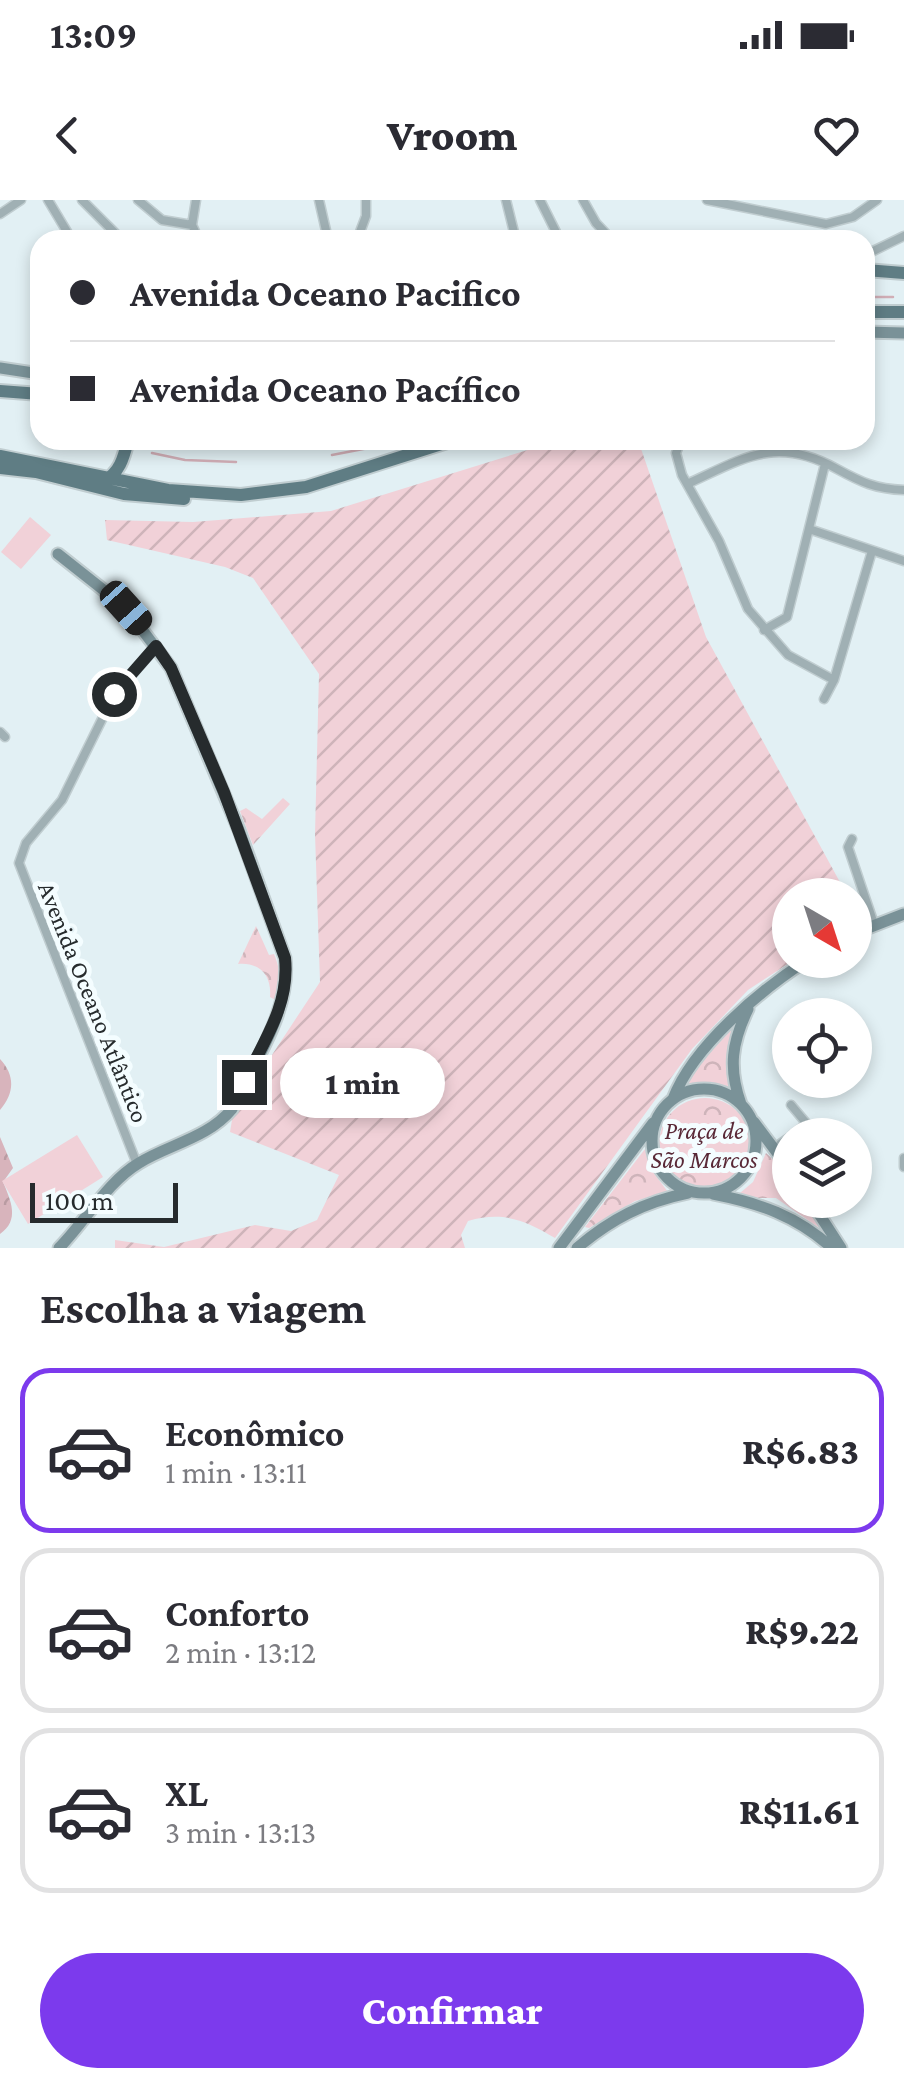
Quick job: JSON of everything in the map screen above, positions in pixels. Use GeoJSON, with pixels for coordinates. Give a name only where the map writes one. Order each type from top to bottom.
{"type":"FeatureCollection","features":[{"type":"Feature","properties":{"kind":"main road"},"geometry":{"type":"LineString","coordinates":[[875,271],[904,272]]}},
{"type":"Feature","properties":{"kind":"main road"},"geometry":{"type":"LineString","coordinates":[[875,312],[904,312]]}},
{"type":"Feature","properties":{"kind":"main road"},"geometry":{"type":"LineString","coordinates":[[875,332],[904,333]]}},
{"type":"Feature","properties":{"kind":"main road"},"geometry":{"type":"LineString","coordinates":[[2,366],[30,372]]}},
{"type":"Feature","properties":{"kind":"main road"},"geometry":{"type":"LineString","coordinates":[[0,391],[30,393]]}},
{"type":"Feature","properties":{"kind":"main road"},"geometry":{"type":"LineString","coordinates":[[86,484],[110,478],[125,450]]}},
{"type":"Feature","properties":{"kind":"main road"},"geometry":{"type":"LineString","coordinates":[[0,468],[36,472],[150,498],[203,499],[306,487],[423,450]]}},
{"type":"Feature","properties":{"kind":"main road"},"geometry":{"type":"LineString","coordinates":[[0,456],[219,495]]}},
{"type":"Feature","properties":{"kind":"main road"},"geometry":{"type":"LineString","coordinates":[[58,554],[126,608],[156,646],[184,698],[231,811],[285,958],[287,978],[282,1005],[232,1109],[208,1130],[137,1164],[59,1248]]}},
{"type":"Feature","properties":{"kind":"main road"},"geometry":{"type":"LineString","coordinates":[[874,924],[904,914]]}},
{"type":"Feature","properties":{"kind":"main road"},"geometry":{"type":"LineString","coordinates":[[558,1248],[722,1031],[784,978]]}},
{"type":"Feature","properties":{"kind":"main road"},"geometry":{"type":"LineString","coordinates":[[750,1005],[734,1042],[734,1086],[741,1104],[772,1146]]}},
{"type":"Feature","properties":{"kind":"main road"},"geometry":{"type":"LineString","coordinates":[[673,1099],[698,1089],[727,1094],[741,1104]]}},
{"type":"Feature","properties":{"kind":"main road"},"geometry":{"type":"LineString","coordinates":[[709,1194],[730,1186],[747,1171],[756,1144],[750,1117]]}},
{"type":"Feature","properties":{"kind":"main road"},"geometry":{"type":"LineString","coordinates":[[656,1120],[651,1146],[660,1171],[669,1181],[693,1193]]}},
{"type":"Feature","properties":{"kind":"main road"},"geometry":{"type":"LineString","coordinates":[[577,1248],[601,1228],[641,1205],[693,1193],[759,1204],[781,1213],[832,1248]]}},
{"type":"Feature","properties":{"kind":"main road"},"geometry":{"type":"LineString","coordinates":[[822,1218],[841,1248]]}},
{"type":"Feature","properties":{"kind":"main road"},"geometry":{"type":"LineString","coordinates":[[70,1248],[76,1231]]}},
{"type":"Feature","properties":{"kind":"street"},"geometry":{"type":"LineString","coordinates":[[0,214],[21,200]]}},
{"type":"Feature","properties":{"kind":"street"},"geometry":{"type":"LineString","coordinates":[[48,200],[66,230]]}},
{"type":"Feature","properties":{"kind":"street"},"geometry":{"type":"LineString","coordinates":[[82,200],[112,230]]}},
{"type":"Feature","properties":{"kind":"street"},"geometry":{"type":"LineString","coordinates":[[138,200],[162,220],[192,225]]}},
{"type":"Feature","properties":{"kind":"street"},"geometry":{"type":"LineString","coordinates":[[193,230],[196,200]]}},
{"type":"Feature","properties":{"kind":"street"},"geometry":{"type":"LineString","coordinates":[[319,200],[326,230]]}},
{"type":"Feature","properties":{"kind":"street"},"geometry":{"type":"LineString","coordinates":[[360,230],[366,216],[366,200]]}},
{"type":"Feature","properties":{"kind":"street"},"geometry":{"type":"LineString","coordinates":[[506,200],[514,230]]}},
{"type":"Feature","properties":{"kind":"street"},"geometry":{"type":"LineString","coordinates":[[540,200],[555,230]]}},
{"type":"Feature","properties":{"kind":"street"},"geometry":{"type":"LineString","coordinates":[[583,200],[602,230]]}},
{"type":"Feature","properties":{"kind":"street"},"geometry":{"type":"LineString","coordinates":[[707,200],[826,224],[854,217],[877,200]]}},
{"type":"Feature","properties":{"kind":"street"},"geometry":{"type":"LineString","coordinates":[[875,250],[904,236]]}},
{"type":"Feature","properties":{"kind":"street"},"geometry":{"type":"LineString","coordinates":[[679,450],[677,460],[687,484],[719,541],[748,609],[788,655],[834,680]]}},
{"type":"Feature","properties":{"kind":"street"},"geometry":{"type":"LineString","coordinates":[[687,484],[762,452],[792,452],[862,484],[904,490]]}},
{"type":"Feature","properties":{"kind":"street"},"geometry":{"type":"LineString","coordinates":[[764,630],[787,617],[825,464]]}},
{"type":"Feature","properties":{"kind":"street"},"geometry":{"type":"LineString","coordinates":[[809,530],[904,561]]}},
{"type":"Feature","properties":{"kind":"street"},"geometry":{"type":"LineString","coordinates":[[824,698],[834,680],[872,550]]}},
{"type":"Feature","properties":{"kind":"street","name":"Avenida Oceano Atlântico"},"geometry":{"type":"LineString","coordinates":[[137,1164],[22,874],[20,853],[62,800],[114,694],[156,646]]}},
{"type":"Feature","properties":{"kind":"street"},"geometry":{"type":"LineString","coordinates":[[852,839],[848,847],[874,924]]}},
{"type":"Feature","properties":{"kind":"street"},"geometry":{"type":"LineString","coordinates":[[791,1105],[803,1118]]}},
{"type":"Feature","properties":{"kind":"street"},"geometry":{"type":"LineString","coordinates":[[904,1158],[904,1167]]}},
{"type":"Feature","properties":{"kind":"green space"},"geometry":{"type":"Polygon","coordinates":[[[528,450],[641,450],[706,637],[838,878],[772,878],[772,974],[748,990],[692,1049],[555,1238],[524,1222],[492,1217],[468,1221],[461,1235],[465,1248],[115,1248],[115,1240],[164,1247],[255,1225],[291,1231],[317,1220],[339,1175],[230,1132],[233,1114],[320,982],[315,834],[319,674],[253,578],[225,567],[107,540],[105,520],[193,522],[331,511],[528,450]]]}},
{"type":"Feature","properties":{"kind":"green space"},"geometry":{"type":"Polygon","coordinates":[[[30,517],[51,535],[21,569],[1,552],[30,517]]]}},
{"type":"Feature","properties":{"kind":"green space"},"geometry":{"type":"Polygon","coordinates":[[[283,798],[290,804],[253,845],[240,811],[246,808],[262,819],[283,798]]]}},
{"type":"Feature","properties":{"kind":"green space"},"geometry":{"type":"Polygon","coordinates":[[[256,926],[278,966],[277,1001],[270,997],[263,972],[253,965],[238,964],[256,926]]]}},
{"type":"Feature","properties":{"kind":"green space"},"geometry":{"type":"Polygon","coordinates":[[[733,1028],[727,1061],[731,1091],[708,1086],[682,1090],[701,1062],[733,1028]]]}},
{"type":"Feature","properties":{"kind":"green space"},"geometry":{"type":"Polygon","coordinates":[[[0,1059],[11,1084],[0,1110],[0,1059]]]}},
{"type":"Feature","properties":{"kind":"green space","name":"Praça de São Marcos"},"geometry":{"type":"Polygon","coordinates":[[[705,1098],[723,1101],[738,1111],[748,1126],[748,1162],[738,1177],[723,1187],[705,1190],[687,1187],[672,1177],[662,1162],[659,1144],[662,1126],[672,1111],[687,1101],[705,1098]]]}},
{"type":"Feature","properties":{"kind":"green space"},"geometry":{"type":"Polygon","coordinates":[[[77,1135],[103,1177],[28,1224],[2,1181],[77,1135]]]}},
{"type":"Feature","properties":{"kind":"green space"},"geometry":{"type":"Polygon","coordinates":[[[0,1137],[13,1168],[3,1182],[12,1216],[0,1234],[0,1137]]]}},
{"type":"Feature","properties":{"kind":"green space"},"geometry":{"type":"Polygon","coordinates":[[[645,1149],[650,1168],[668,1192],[635,1201],[585,1227],[645,1149]]]}},
{"type":"Feature","properties":{"kind":"green space"},"geometry":{"type":"Polygon","coordinates":[[[766,1153],[772,1159],[772,1198],[740,1193],[753,1182],[766,1153]]]}},
{"type":"Feature","properties":{"kind":"waterway"},"geometry":{"type":"LineString","coordinates":[[875,297],[893,297]]}},
{"type":"Feature","properties":{"kind":"waterway"},"geometry":{"type":"LineString","coordinates":[[332,455],[358,450]]}},
{"type":"Feature","properties":{"kind":"waterway"},"geometry":{"type":"LineString","coordinates":[[152,453],[185,460],[236,462]]}},
{"type":"Feature","properties":{"kind":"route"},"geometry":{"type":"LineString","coordinates":[[114,694],[156,646],[171,668],[224,792],[285,958],[287,978],[282,1005],[244,1082]]}}]}
